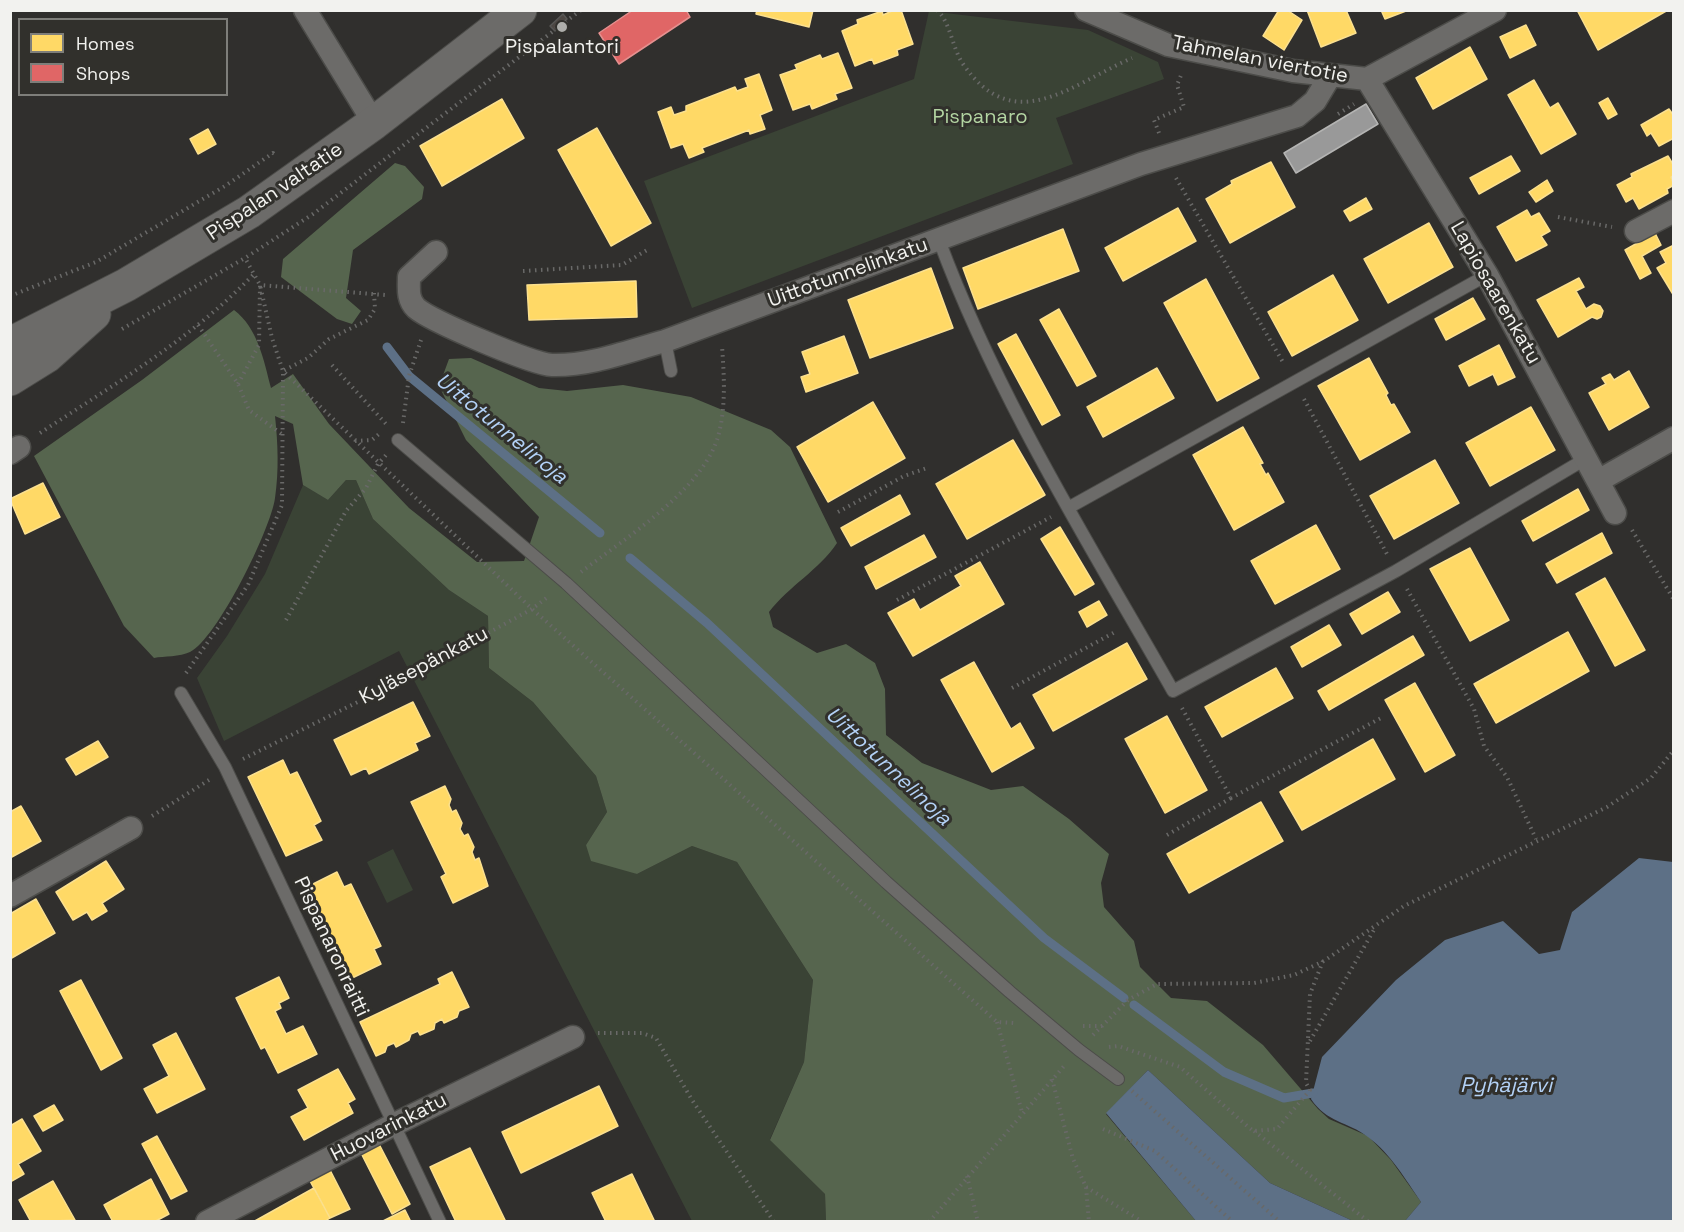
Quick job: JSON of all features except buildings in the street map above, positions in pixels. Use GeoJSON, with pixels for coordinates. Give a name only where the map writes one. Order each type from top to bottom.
{"type":"FeatureCollection","features":[{"type":"Feature","properties":{"kind":"main road"},"geometry":{"type":"LineString","coordinates":[[466,51],[495,10]]}},
{"type":"Feature","properties":{"kind":"main road","name":"Pispalan valtatie"},"geometry":{"type":"LineString","coordinates":[[10,344],[126,285],[249,212],[374,123],[520,10]]}},
{"type":"Feature","properties":{"kind":"main road"},"geometry":{"type":"LineString","coordinates":[[10,379],[47,356],[126,285]]}},
{"type":"Feature","properties":{"kind":"street"},"geometry":{"type":"LineString","coordinates":[[305,10],[374,123]]}},
{"type":"Feature","properties":{"kind":"street","name":"Tahmelan viertotie"},"geometry":{"type":"LineString","coordinates":[[1086,10],[1168,45],[1293,71],[1367,79],[1495,10]]}},
{"type":"Feature","properties":{"kind":"street","name":"Uittotunnelinkatu"},"geometry":{"type":"LineString","coordinates":[[400,295],[431,317],[526,360],[550,365],[588,362],[665,341],[1140,164],[1297,116],[1315,101],[1330,76]]}},
{"type":"Feature","properties":{"kind":"street","name":"Lapiosaarenkatu"},"geometry":{"type":"LineString","coordinates":[[1367,79],[1487,275],[1615,513]]}},
{"type":"Feature","properties":{"kind":"street"},"geometry":{"type":"LineString","coordinates":[[1636,231],[1674,211]]}},
{"type":"Feature","properties":{"kind":"street"},"geometry":{"type":"LineString","coordinates":[[400,295],[409,277],[436,252]]}},
{"type":"Feature","properties":{"kind":"street"},"geometry":{"type":"LineString","coordinates":[[1598,481],[1674,438]]}},
{"type":"Feature","properties":{"kind":"street"},"geometry":{"type":"LineString","coordinates":[[10,896],[131,828]]}},
{"type":"Feature","properties":{"kind":"street","name":"Huovarinkatu"},"geometry":{"type":"LineString","coordinates":[[207,1221],[393,1125],[573,1037]]}},
{"type":"Feature","properties":{"kind":"lane"},"geometry":{"type":"LineString","coordinates":[[939,240],[979,336],[1068,508],[1173,691],[1396,571],[1587,458]]}},
{"type":"Feature","properties":{"kind":"lane"},"geometry":{"type":"LineString","coordinates":[[1068,508],[1487,275]]}},
{"type":"Feature","properties":{"kind":"lane"},"geometry":{"type":"LineString","coordinates":[[665,341],[671,371]]}},
{"type":"Feature","properties":{"kind":"lane"},"geometry":{"type":"LineString","coordinates":[[398,440],[566,583],[886,882],[1078,1050],[1118,1079]]}},
{"type":"Feature","properties":{"kind":"lane","name":"Pispanaronraitti"},"geometry":{"type":"LineString","coordinates":[[181,693],[225,767],[440,1221]]}},
{"type":"Feature","properties":{"kind":"path"},"geometry":{"type":"LineString","coordinates":[[937,10],[943,16],[958,57],[971,76],[1000,100],[1025,104],[1055,96],[1092,76],[1142,55]]}},
{"type":"Feature","properties":{"kind":"path"},"geometry":{"type":"LineString","coordinates":[[1162,141],[1154,120],[1184,106],[1177,85]]}},
{"type":"Feature","properties":{"kind":"path"},"geometry":{"type":"LineString","coordinates":[[1315,101],[1338,114]]}},
{"type":"Feature","properties":{"kind":"path"},"geometry":{"type":"LineString","coordinates":[[10,296],[96,262],[225,186],[273,153]]}},
{"type":"Feature","properties":{"kind":"path"},"geometry":{"type":"LineString","coordinates":[[1175,175],[1294,381],[1396,571],[1456,675],[1474,709],[1484,746],[1507,777],[1536,839]]}},
{"type":"Feature","properties":{"kind":"path"},"geometry":{"type":"LineString","coordinates":[[1558,217],[1636,231]]}},
{"type":"Feature","properties":{"kind":"path"},"geometry":{"type":"LineString","coordinates":[[523,271],[622,265],[647,250]]}},
{"type":"Feature","properties":{"kind":"path"},"geometry":{"type":"LineString","coordinates":[[181,693],[188,667],[212,640],[248,585],[282,505],[283,371],[272,338],[260,285],[244,258]]}},
{"type":"Feature","properties":{"kind":"path"},"geometry":{"type":"LineString","coordinates":[[15,450],[165,351],[221,308],[254,274]]}},
{"type":"Feature","properties":{"kind":"path"},"geometry":{"type":"LineString","coordinates":[[260,285],[400,295]]}},
{"type":"Feature","properties":{"kind":"path"},"geometry":{"type":"LineString","coordinates":[[238,384],[259,345],[260,285]]}},
{"type":"Feature","properties":{"kind":"path"},"geometry":{"type":"LineString","coordinates":[[283,371],[308,358],[329,339],[368,320],[375,309],[374,293]]}},
{"type":"Feature","properties":{"kind":"path"},"geometry":{"type":"LineString","coordinates":[[398,440],[409,376],[431,317]]}},
{"type":"Feature","properties":{"kind":"path"},"geometry":{"type":"LineString","coordinates":[[198,325],[238,384],[249,410],[284,435]]}},
{"type":"Feature","properties":{"kind":"path","name":"Kyläsepänkatu"},"geometry":{"type":"LineString","coordinates":[[131,828],[189,795],[225,767],[398,681],[532,609],[666,506],[700,472],[719,435],[724,386],[722,342]]}},
{"type":"Feature","properties":{"kind":"path"},"geometry":{"type":"LineString","coordinates":[[332,366],[384,421],[398,440]]}},
{"type":"Feature","properties":{"kind":"path"},"geometry":{"type":"LineString","coordinates":[[283,371],[532,609],[997,1022],[1023,1113]]}},
{"type":"Feature","properties":{"kind":"path"},"geometry":{"type":"LineString","coordinates":[[355,441],[372,440],[378,435],[384,421]]}},
{"type":"Feature","properties":{"kind":"path"},"geometry":{"type":"LineString","coordinates":[[286,620],[346,511],[366,489],[378,464]]}},
{"type":"Feature","properties":{"kind":"path"},"geometry":{"type":"LineString","coordinates":[[838,512],[904,476],[927,468]]}},
{"type":"Feature","properties":{"kind":"path"},"geometry":{"type":"LineString","coordinates":[[897,600],[1068,508]]}},
{"type":"Feature","properties":{"kind":"path"},"geometry":{"type":"LineString","coordinates":[[1615,513],[1630,527],[1674,600]]}},
{"type":"Feature","properties":{"kind":"path"},"geometry":{"type":"LineString","coordinates":[[1012,688],[1134,622]]}},
{"type":"Feature","properties":{"kind":"path"},"geometry":{"type":"LineString","coordinates":[[1173,691],[1231,798]]}},
{"type":"Feature","properties":{"kind":"path"},"geometry":{"type":"LineString","coordinates":[[1167,835],[1381,718]]}},
{"type":"Feature","properties":{"kind":"path"},"geometry":{"type":"LineString","coordinates":[[929,1221],[1078,1050],[1128,1000],[1157,984],[1254,983],[1294,975],[1324,961],[1404,906],[1536,839],[1607,807],[1651,778],[1674,750]]}},
{"type":"Feature","properties":{"kind":"path"},"geometry":{"type":"LineString","coordinates":[[1309,1041],[1376,925]]}},
{"type":"Feature","properties":{"kind":"path"},"geometry":{"type":"LineString","coordinates":[[1253,1131],[1277,1129],[1310,1090],[1306,1083],[1310,994],[1324,961]]}},
{"type":"Feature","properties":{"kind":"path"},"geometry":{"type":"LineString","coordinates":[[997,1022],[1050,1026],[1102,1026]]}},
{"type":"Feature","properties":{"kind":"path"},"geometry":{"type":"LineString","coordinates":[[573,1037],[609,1031],[642,1033],[656,1038],[692,1100],[774,1221]]}},
{"type":"Feature","properties":{"kind":"path"},"geometry":{"type":"LineString","coordinates":[[1078,1050],[1118,1046],[1180,1066],[1253,1131],[1369,1221]]}},
{"type":"Feature","properties":{"kind":"path"},"geometry":{"type":"LineString","coordinates":[[1052,1079],[1073,1159],[1086,1187],[1089,1221]]}},
{"type":"Feature","properties":{"kind":"path"},"geometry":{"type":"LineString","coordinates":[[1118,1079],[1280,1221]]}},
{"type":"Feature","properties":{"kind":"path"},"geometry":{"type":"LineString","coordinates":[[1103,1129],[1155,1151],[1233,1221]]}},
{"type":"Feature","properties":{"kind":"path"},"geometry":{"type":"LineString","coordinates":[[967,1176],[978,1221]]}},
{"type":"Feature","properties":{"kind":"path"},"geometry":{"type":"LineString","coordinates":[[1086,1187],[1143,1221]]}},
{"type":"Feature","properties":{"kind":"green space","name":"Pispanaro"},"geometry":{"type":"Polygon","coordinates":[[[929,11],[1088,30],[1158,62],[1164,79],[1056,118],[1073,164],[692,308],[644,181],[914,79],[929,11]]]}},
{"type":"Feature","properties":{"kind":"green space"},"geometry":{"type":"Polygon","coordinates":[[[395,163],[405,166],[424,187],[422,199],[353,250],[346,298],[361,311],[352,324],[337,319],[281,277],[283,259],[395,163]]]}},
{"type":"Feature","properties":{"kind":"green space"},"geometry":{"type":"Polygon","coordinates":[[[234,310],[242,317],[254,335],[263,356],[271,388],[293,374],[329,424],[409,508],[477,562],[524,561],[539,517],[466,440],[439,386],[449,359],[471,358],[539,388],[567,391],[623,385],[691,397],[771,430],[790,447],[837,543],[822,562],[769,612],[773,627],[817,653],[846,644],[875,663],[885,689],[886,735],[922,763],[991,790],[1023,786],[1069,819],[1109,854],[1101,883],[1104,907],[1134,941],[1140,967],[1171,998],[1207,1001],[1263,1045],[1329,1119],[1368,1136],[1391,1160],[1421,1202],[1405,1221],[1353,1221],[1270,1183],[1148,1070],[1106,1114],[1196,1221],[826,1221],[825,1194],[770,1140],[804,1062],[813,980],[737,862],[692,846],[637,874],[591,861],[586,845],[607,812],[596,776],[533,702],[489,668],[488,616],[449,590],[373,519],[356,480],[346,480],[328,500],[303,485],[293,424],[275,416],[278,468],[271,513],[241,582],[228,606],[201,643],[186,654],[154,658],[124,626],[34,456],[142,380],[234,310]]]}},
{"type":"Feature","properties":{"kind":"green space"},"geometry":{"type":"Polygon","coordinates":[[[346,480],[356,480],[373,519],[449,590],[488,616],[489,668],[533,702],[596,776],[607,812],[586,845],[637,874],[692,846],[737,862],[813,980],[804,1062],[770,1139],[825,1194],[826,1221],[692,1221],[399,651],[224,741],[197,678],[227,636],[265,574],[303,485],[328,500],[346,480]]]}},
{"type":"Feature","properties":{"kind":"green space"},"geometry":{"type":"Polygon","coordinates":[[[393,849],[413,890],[387,903],[367,862],[393,849]]]}},
{"type":"Feature","properties":{"kind":"water","name":"Pyhäjärvi"},"geometry":{"type":"Polygon","coordinates":[[[1639,858],[1673,862],[1673,1221],[1405,1221],[1421,1202],[1397,1167],[1376,1143],[1324,1113],[1311,1099],[1322,1057],[1396,980],[1445,940],[1503,921],[1539,954],[1560,950],[1572,912],[1639,858]]]}},
{"type":"Feature","properties":{"kind":"water"},"geometry":{"type":"Polygon","coordinates":[[[1148,1070],[1270,1183],[1353,1221],[1196,1221],[1106,1113],[1148,1070]]]}},
{"type":"Feature","properties":{"kind":"waterway","name":"Uittotunnelinoja"},"geometry":{"type":"LineString","coordinates":[[387,347],[409,376],[600,533]]}},
{"type":"Feature","properties":{"kind":"waterway","name":"Uittotunnelinoja"},"geometry":{"type":"LineString","coordinates":[[630,558],[707,623],[1044,938],[1124,998]]}},
{"type":"Feature","properties":{"kind":"waterway","name":"Uittotunnelinoja"},"geometry":{"type":"LineString","coordinates":[[1134,1005],[1224,1072],[1284,1098],[1313,1093]]}},
{"type":"Feature","properties":{"kind":"place","name":"Pispalantori"},"geometry":{"type":"Point","coordinates":[562,27]}}]}
